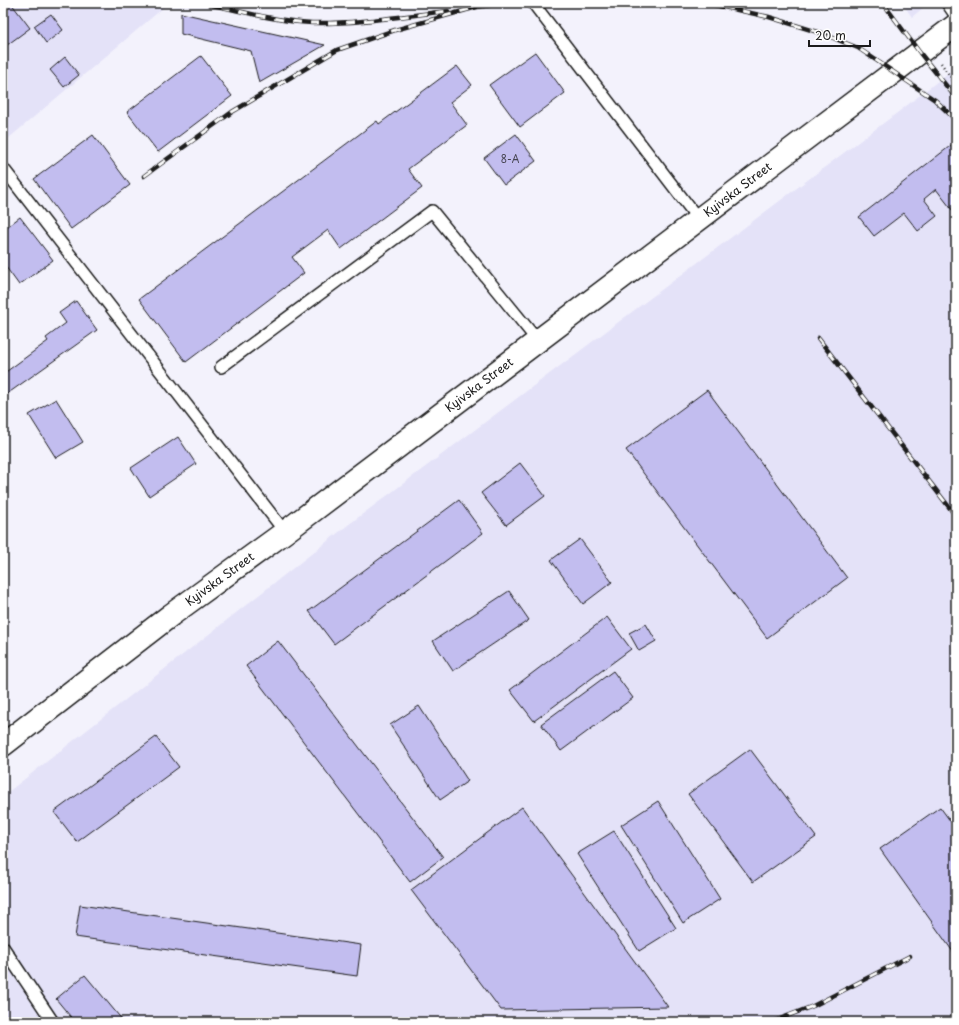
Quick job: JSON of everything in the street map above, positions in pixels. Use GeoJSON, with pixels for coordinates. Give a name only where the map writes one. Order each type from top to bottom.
{"type":"FeatureCollection","features":[{"type":"Feature","properties":{"kind":"main road","name":"Kyivska Street"},"geometry":{"type":"LineString","coordinates":[[3,745],[171,615],[285,532],[537,340],[699,220],[956,25]]}},
{"type":"Feature","properties":{"kind":"lane"},"geometry":{"type":"LineString","coordinates":[[533,3],[699,220]]}},
{"type":"Feature","properties":{"kind":"lane"},"geometry":{"type":"LineString","coordinates":[[947,3],[956,16]]}},
{"type":"Feature","properties":{"kind":"lane"},"geometry":{"type":"LineString","coordinates":[[3,168],[285,532]]}},
{"type":"Feature","properties":{"kind":"lane"},"geometry":{"type":"LineString","coordinates":[[221,367],[432,210],[537,340]]}},
{"type":"Feature","properties":{"kind":"lane"},"geometry":{"type":"LineString","coordinates":[[3,947],[53,1022]]}},
{"type":"Feature","properties":{"kind":"path"},"geometry":{"type":"LineString","coordinates":[[930,46],[956,86]]}},
{"type":"Feature","properties":{"kind":"shaded area"},"geometry":{"type":"Polygon","coordinates":[[[3,3],[169,3],[3,143],[3,3]]]}},
{"type":"Feature","properties":{"kind":"shaded area"},"geometry":{"type":"Polygon","coordinates":[[[902,3],[929,3],[912,17],[902,3]]]}},
{"type":"Feature","properties":{"kind":"shaded area"},"geometry":{"type":"Polygon","coordinates":[[[956,67],[956,1022],[3,1022],[3,796],[348,525],[901,110],[956,67]]]}},
{"type":"Feature","properties":{"kind":"building"},"geometry":{"type":"Polygon","coordinates":[[[3,3],[11,3],[30,28],[3,48],[3,3]]]}},
{"type":"Feature","properties":{"kind":"building"},"geometry":{"type":"Polygon","coordinates":[[[181,13],[325,45],[259,83],[251,51],[181,34],[181,13]]]}},
{"type":"Feature","properties":{"kind":"building"},"geometry":{"type":"Polygon","coordinates":[[[51,14],[63,30],[46,43],[34,26],[51,14]]]}},
{"type":"Feature","properties":{"kind":"building"},"geometry":{"type":"Polygon","coordinates":[[[535,52],[565,93],[520,127],[489,85],[535,52]]]}},
{"type":"Feature","properties":{"kind":"building"},"geometry":{"type":"Polygon","coordinates":[[[201,56],[232,96],[158,152],[127,112],[201,56]]]}},
{"type":"Feature","properties":{"kind":"building"},"geometry":{"type":"Polygon","coordinates":[[[65,57],[79,75],[64,87],[50,70],[65,57]]]}},
{"type":"Feature","properties":{"kind":"building"},"geometry":{"type":"Polygon","coordinates":[[[457,66],[472,85],[450,102],[467,125],[408,169],[422,188],[341,249],[328,230],[292,257],[304,273],[186,362],[139,299],[377,121],[379,124],[457,66]]]}},
{"type":"Feature","properties":{"kind":"building"},"geometry":{"type":"Polygon","coordinates":[[[516,134],[536,161],[504,185],[484,158],[516,134]]]}},
{"type":"Feature","properties":{"kind":"building"},"geometry":{"type":"Polygon","coordinates":[[[93,135],[130,185],[71,229],[34,179],[93,135]]]}},
{"type":"Feature","properties":{"kind":"building"},"geometry":{"type":"Polygon","coordinates":[[[954,143],[956,146],[956,215],[936,189],[924,199],[937,216],[918,231],[904,213],[874,236],[859,217],[954,143]]]}},
{"type":"Feature","properties":{"kind":"building"},"geometry":{"type":"Polygon","coordinates":[[[20,217],[53,260],[19,285],[3,263],[3,230],[20,217]]]}},
{"type":"Feature","properties":{"kind":"building"},"geometry":{"type":"Polygon","coordinates":[[[76,301],[97,330],[7,394],[3,388],[3,374],[48,341],[46,338],[66,323],[59,313],[76,301]]]}},
{"type":"Feature","properties":{"kind":"building"},"geometry":{"type":"Polygon","coordinates":[[[707,390],[847,578],[767,638],[626,450],[707,390]]]}},
{"type":"Feature","properties":{"kind":"building"},"geometry":{"type":"Polygon","coordinates":[[[56,399],[83,442],[56,458],[29,415],[56,399]]]}},
{"type":"Feature","properties":{"kind":"building"},"geometry":{"type":"Polygon","coordinates":[[[178,437],[196,464],[149,496],[131,468],[178,437]]]}},
{"type":"Feature","properties":{"kind":"building"},"geometry":{"type":"Polygon","coordinates":[[[520,463],[545,496],[506,525],[481,493],[520,463]]]}},
{"type":"Feature","properties":{"kind":"building"},"geometry":{"type":"Polygon","coordinates":[[[459,500],[483,533],[334,644],[309,611],[459,500]]]}},
{"type":"Feature","properties":{"kind":"building"},"geometry":{"type":"Polygon","coordinates":[[[580,539],[612,582],[583,604],[551,560],[580,539]]]}},
{"type":"Feature","properties":{"kind":"building"},"geometry":{"type":"Polygon","coordinates":[[[509,591],[529,620],[453,671],[433,641],[509,591]]]}},
{"type":"Feature","properties":{"kind":"building"},"geometry":{"type":"Polygon","coordinates":[[[607,617],[631,649],[534,721],[510,690],[607,617]]]}},
{"type":"Feature","properties":{"kind":"building"},"geometry":{"type":"Polygon","coordinates":[[[646,624],[656,641],[639,651],[629,633],[646,624]]]}},
{"type":"Feature","properties":{"kind":"building"},"geometry":{"type":"Polygon","coordinates":[[[278,641],[443,857],[410,882],[246,666],[278,641]]]}},
{"type":"Feature","properties":{"kind":"building"},"geometry":{"type":"Polygon","coordinates":[[[613,671],[633,698],[561,751],[541,724],[613,671]]]}},
{"type":"Feature","properties":{"kind":"building"},"geometry":{"type":"Polygon","coordinates":[[[419,706],[468,781],[440,800],[390,725],[419,706]]]}},
{"type":"Feature","properties":{"kind":"building"},"geometry":{"type":"Polygon","coordinates":[[[156,737],[179,767],[77,842],[54,812],[156,737]]]}},
{"type":"Feature","properties":{"kind":"building"},"geometry":{"type":"Polygon","coordinates":[[[750,749],[816,837],[753,882],[688,794],[750,749]]]}},
{"type":"Feature","properties":{"kind":"building"},"geometry":{"type":"Polygon","coordinates":[[[658,801],[720,899],[683,923],[621,825],[658,801]]]}},
{"type":"Feature","properties":{"kind":"building"},"geometry":{"type":"Polygon","coordinates":[[[522,807],[668,1007],[501,1010],[411,890],[522,807]]]}},
{"type":"Feature","properties":{"kind":"building"},"geometry":{"type":"Polygon","coordinates":[[[940,807],[956,829],[956,956],[880,849],[940,807]]]}},
{"type":"Feature","properties":{"kind":"building"},"geometry":{"type":"Polygon","coordinates":[[[614,831],[676,928],[639,951],[577,854],[614,831]]]}},
{"type":"Feature","properties":{"kind":"building"},"geometry":{"type":"Polygon","coordinates":[[[80,905],[361,945],[357,976],[75,937],[80,905]]]}},
{"type":"Feature","properties":{"kind":"building"},"geometry":{"type":"Polygon","coordinates":[[[85,975],[124,1022],[75,1022],[56,999],[85,975]]]}},
{"type":"Feature","properties":{"kind":"railway"},"geometry":{"type":"LineString","coordinates":[[204,3],[271,18],[312,23],[363,21],[448,11]]}},
{"type":"Feature","properties":{"kind":"railway"},"geometry":{"type":"LineString","coordinates":[[144,176],[232,112],[337,50],[395,30],[477,7],[503,3]]}},
{"type":"Feature","properties":{"kind":"railway"},"geometry":{"type":"LineString","coordinates":[[706,3],[769,17],[821,33],[858,48],[935,100],[956,120]]}},
{"type":"Feature","properties":{"kind":"railway"},"geometry":{"type":"LineString","coordinates":[[883,3],[956,98]]}},
{"type":"Feature","properties":{"kind":"railway"},"geometry":{"type":"LineString","coordinates":[[818,338],[956,516]]}},
{"type":"Feature","properties":{"kind":"railway"},"geometry":{"type":"LineString","coordinates":[[772,1022],[813,1006],[910,956]]}},
{"type":"Feature","properties":{"kind":"railway"},"geometry":{"type":"LineString","coordinates":[[946,1022],[956,1020]]}}]}
